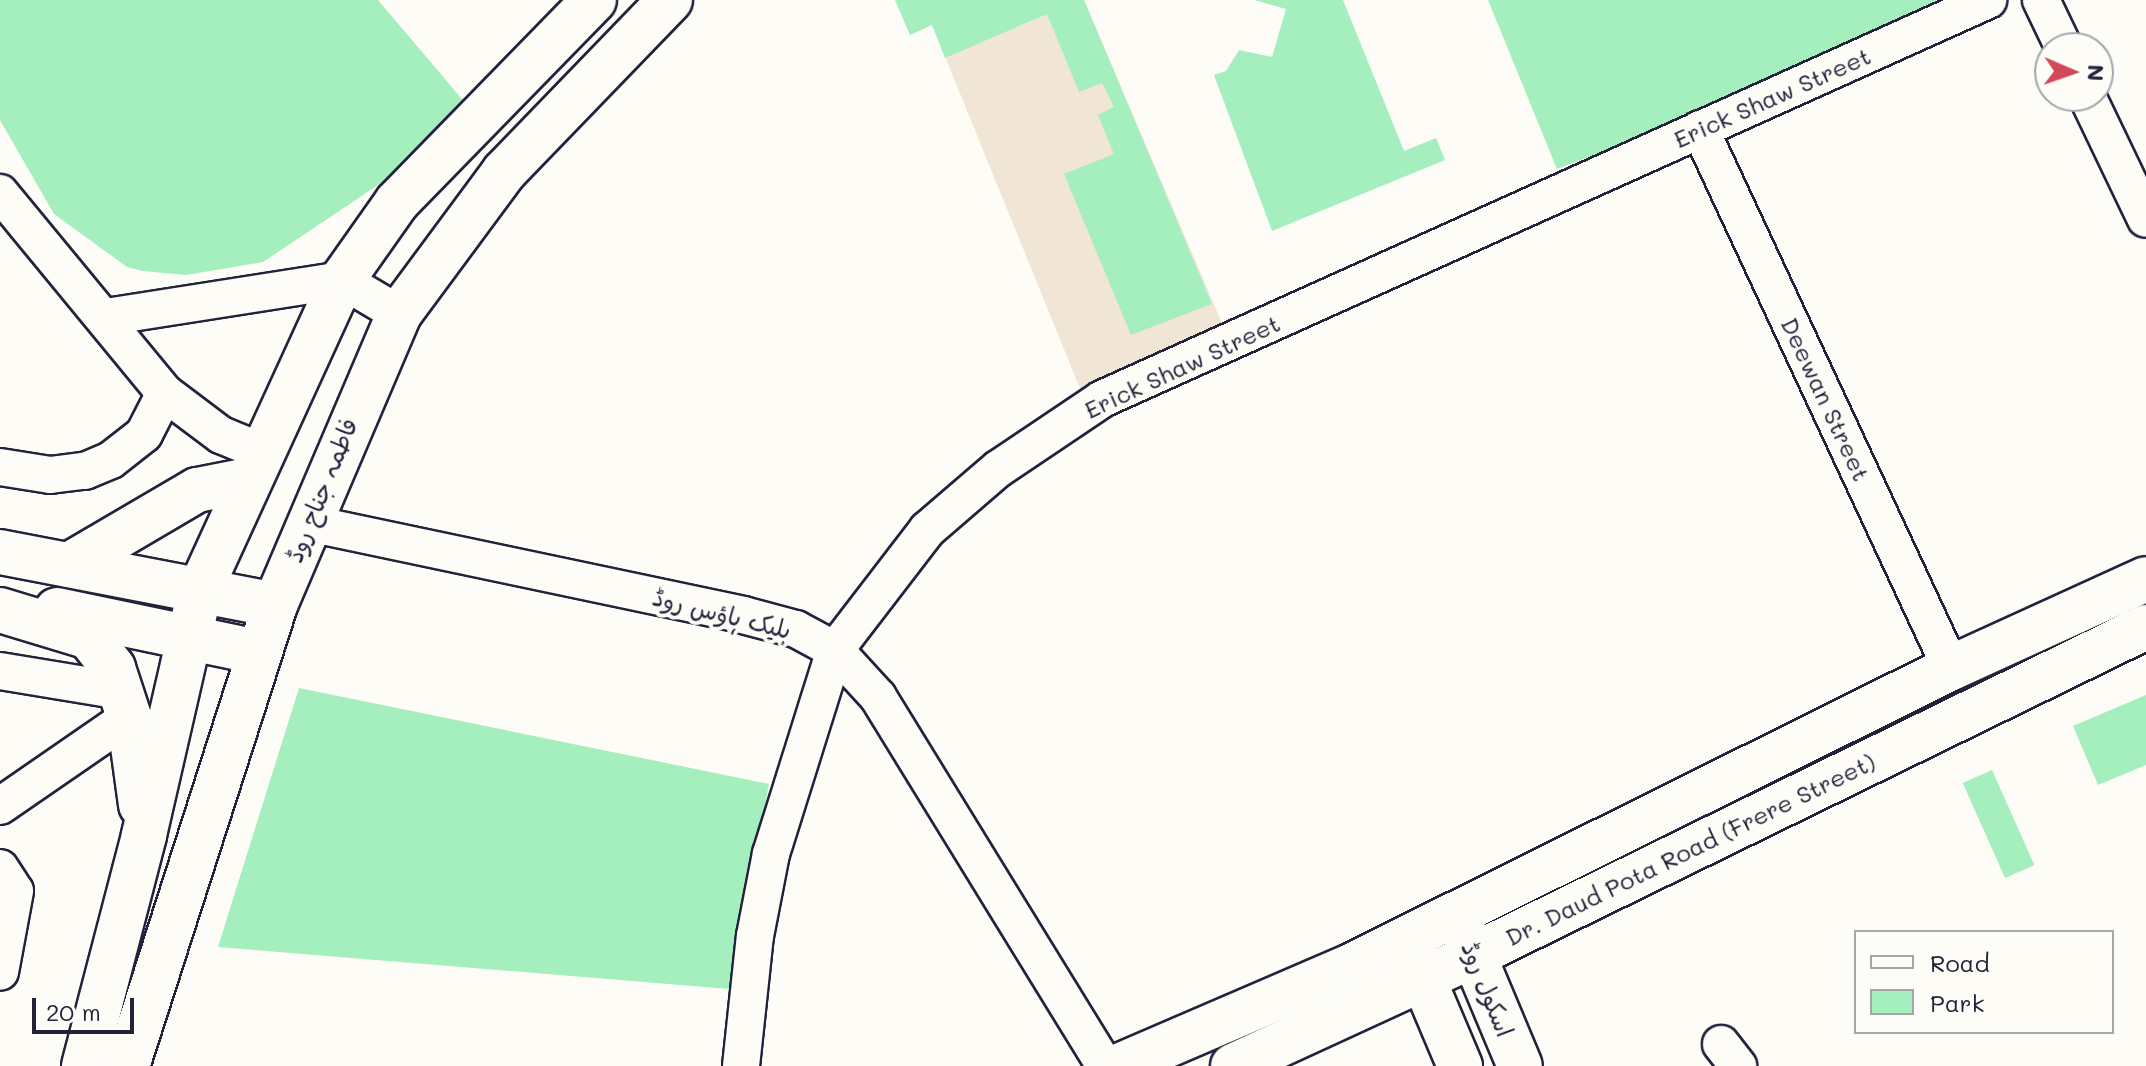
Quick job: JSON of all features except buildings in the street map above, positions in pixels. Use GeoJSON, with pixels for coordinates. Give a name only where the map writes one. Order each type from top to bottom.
{"type":"FeatureCollection","features":[{"type":"Feature","properties":{"kind":"main road"},"geometry":{"type":"LineString","coordinates":[[84,1066],[144,835],[200,590],[254,465],[342,280],[397,202],[594,0]]}},
{"type":"Feature","properties":{"kind":"main road","name":"فاطمہ جناح روڈ"},"geometry":{"type":"LineString","coordinates":[[127,1066],[275,605],[399,314],[504,172],[670,0]]}},
{"type":"Feature","properties":{"kind":"main road"},"geometry":{"type":"LineString","coordinates":[[69,565],[197,490],[254,465]]}},
{"type":"Feature","properties":{"kind":"main road"},"geometry":{"type":"LineString","coordinates":[[0,552],[275,605]]}},
{"type":"Feature","properties":{"kind":"main road","name":"Dr. Daud Pota Road (Frere Street)"},"geometry":{"type":"LineString","coordinates":[[1119,1066],[1351,966],[1406,936],[1951,668],[2146,579]]}},
{"type":"Feature","properties":{"kind":"main road"},"geometry":{"type":"LineString","coordinates":[[0,600],[192,634],[258,652]]}},
{"type":"Feature","properties":{"kind":"main road"},"geometry":{"type":"LineString","coordinates":[[0,610],[89,637],[113,668],[125,704],[144,835]]}},
{"type":"Feature","properties":{"kind":"main road","name":"Dr. Daud Pota Road (Frere Street)"},"geometry":{"type":"LineString","coordinates":[[1233,1066],[1474,955],[2146,627]]}},
{"type":"Feature","properties":{"kind":"main road","name":"اسکول روڈ"},"geometry":{"type":"LineString","coordinates":[[1456,913],[1520,1066]]}},
{"type":"Feature","properties":{"kind":"main road"},"geometry":{"type":"LineString","coordinates":[[1406,936],[1460,1066]]}},
{"type":"Feature","properties":{"kind":"street","name":"Erick Shaw Street"},"geometry":{"type":"LineString","coordinates":[[741,1066],[753,949],[771,854],[835,650],[927,530],[998,469],[1102,399],[1988,0]]}},
{"type":"Feature","properties":{"kind":"street"},"geometry":{"type":"LineString","coordinates":[[2041,0],[2056,32]]}},
{"type":"Feature","properties":{"kind":"street"},"geometry":{"type":"LineString","coordinates":[[2095,112],[2146,219]]}},
{"type":"Feature","properties":{"kind":"street","name":"Deewan Street"},"geometry":{"type":"LineString","coordinates":[[1700,129],[1951,668]]}},
{"type":"Feature","properties":{"kind":"street"},"geometry":{"type":"LineString","coordinates":[[0,193],[106,317],[165,393],[221,435],[254,465]]}},
{"type":"Feature","properties":{"kind":"street"},"geometry":{"type":"LineString","coordinates":[[106,317],[342,280],[399,314]]}},
{"type":"Feature","properties":{"kind":"street"},"geometry":{"type":"LineString","coordinates":[[0,467],[50,475],[85,471],[125,450],[144,434],[165,393]]}},
{"type":"Feature","properties":{"kind":"street","name":"بلیک ہاؤس روڈ"},"geometry":{"type":"LineString","coordinates":[[308,523],[743,615],[796,629],[835,650],[878,697],[1105,1066]]}},
{"type":"Feature","properties":{"kind":"street"},"geometry":{"type":"LineString","coordinates":[[0,671],[125,704]]}},
{"type":"Feature","properties":{"kind":"street"},"geometry":{"type":"LineString","coordinates":[[0,806],[125,704]]}},
{"type":"Feature","properties":{"kind":"street"},"geometry":{"type":"LineString","coordinates":[[0,868],[15,891],[0,972]]}},
{"type":"Feature","properties":{"kind":"shaded area"},"geometry":{"type":"Polygon","coordinates":[[[922,0],[1084,0],[1230,342],[1088,408],[922,0]]]}},
{"type":"Feature","properties":{"kind":"green space"},"geometry":{"type":"Polygon","coordinates":[[[0,0],[378,0],[478,118],[263,262],[186,275],[143,271],[127,267],[54,214],[0,120],[0,0]]]}},
{"type":"Feature","properties":{"kind":"green space"},"geometry":{"type":"Polygon","coordinates":[[[895,0],[1084,0],[1212,304],[1131,335],[1064,174],[1114,154],[1098,115],[1114,107],[1102,83],[1079,92],[1047,14],[945,58],[932,25],[910,35],[895,0]]]}},
{"type":"Feature","properties":{"kind":"green space"},"geometry":{"type":"Polygon","coordinates":[[[1254,0],[1343,0],[1404,151],[1436,138],[1445,160],[1272,231],[1214,75],[1226,71],[1239,50],[1272,57],[1286,9],[1254,0]]]}},
{"type":"Feature","properties":{"kind":"green space"},"geometry":{"type":"Polygon","coordinates":[[[1488,0],[1937,0],[1665,128],[1557,169],[1488,0]]]}},
{"type":"Feature","properties":{"kind":"green space"},"geometry":{"type":"Polygon","coordinates":[[[299,688],[769,784],[729,989],[218,947],[299,688]]]}},
{"type":"Feature","properties":{"kind":"green space"},"geometry":{"type":"Polygon","coordinates":[[[2146,695],[2146,765],[2098,785],[2073,726],[2146,695]]]}},
{"type":"Feature","properties":{"kind":"green space"},"geometry":{"type":"Polygon","coordinates":[[[1992,770],[2034,865],[2005,878],[1963,783],[1992,770]]]}}]}
